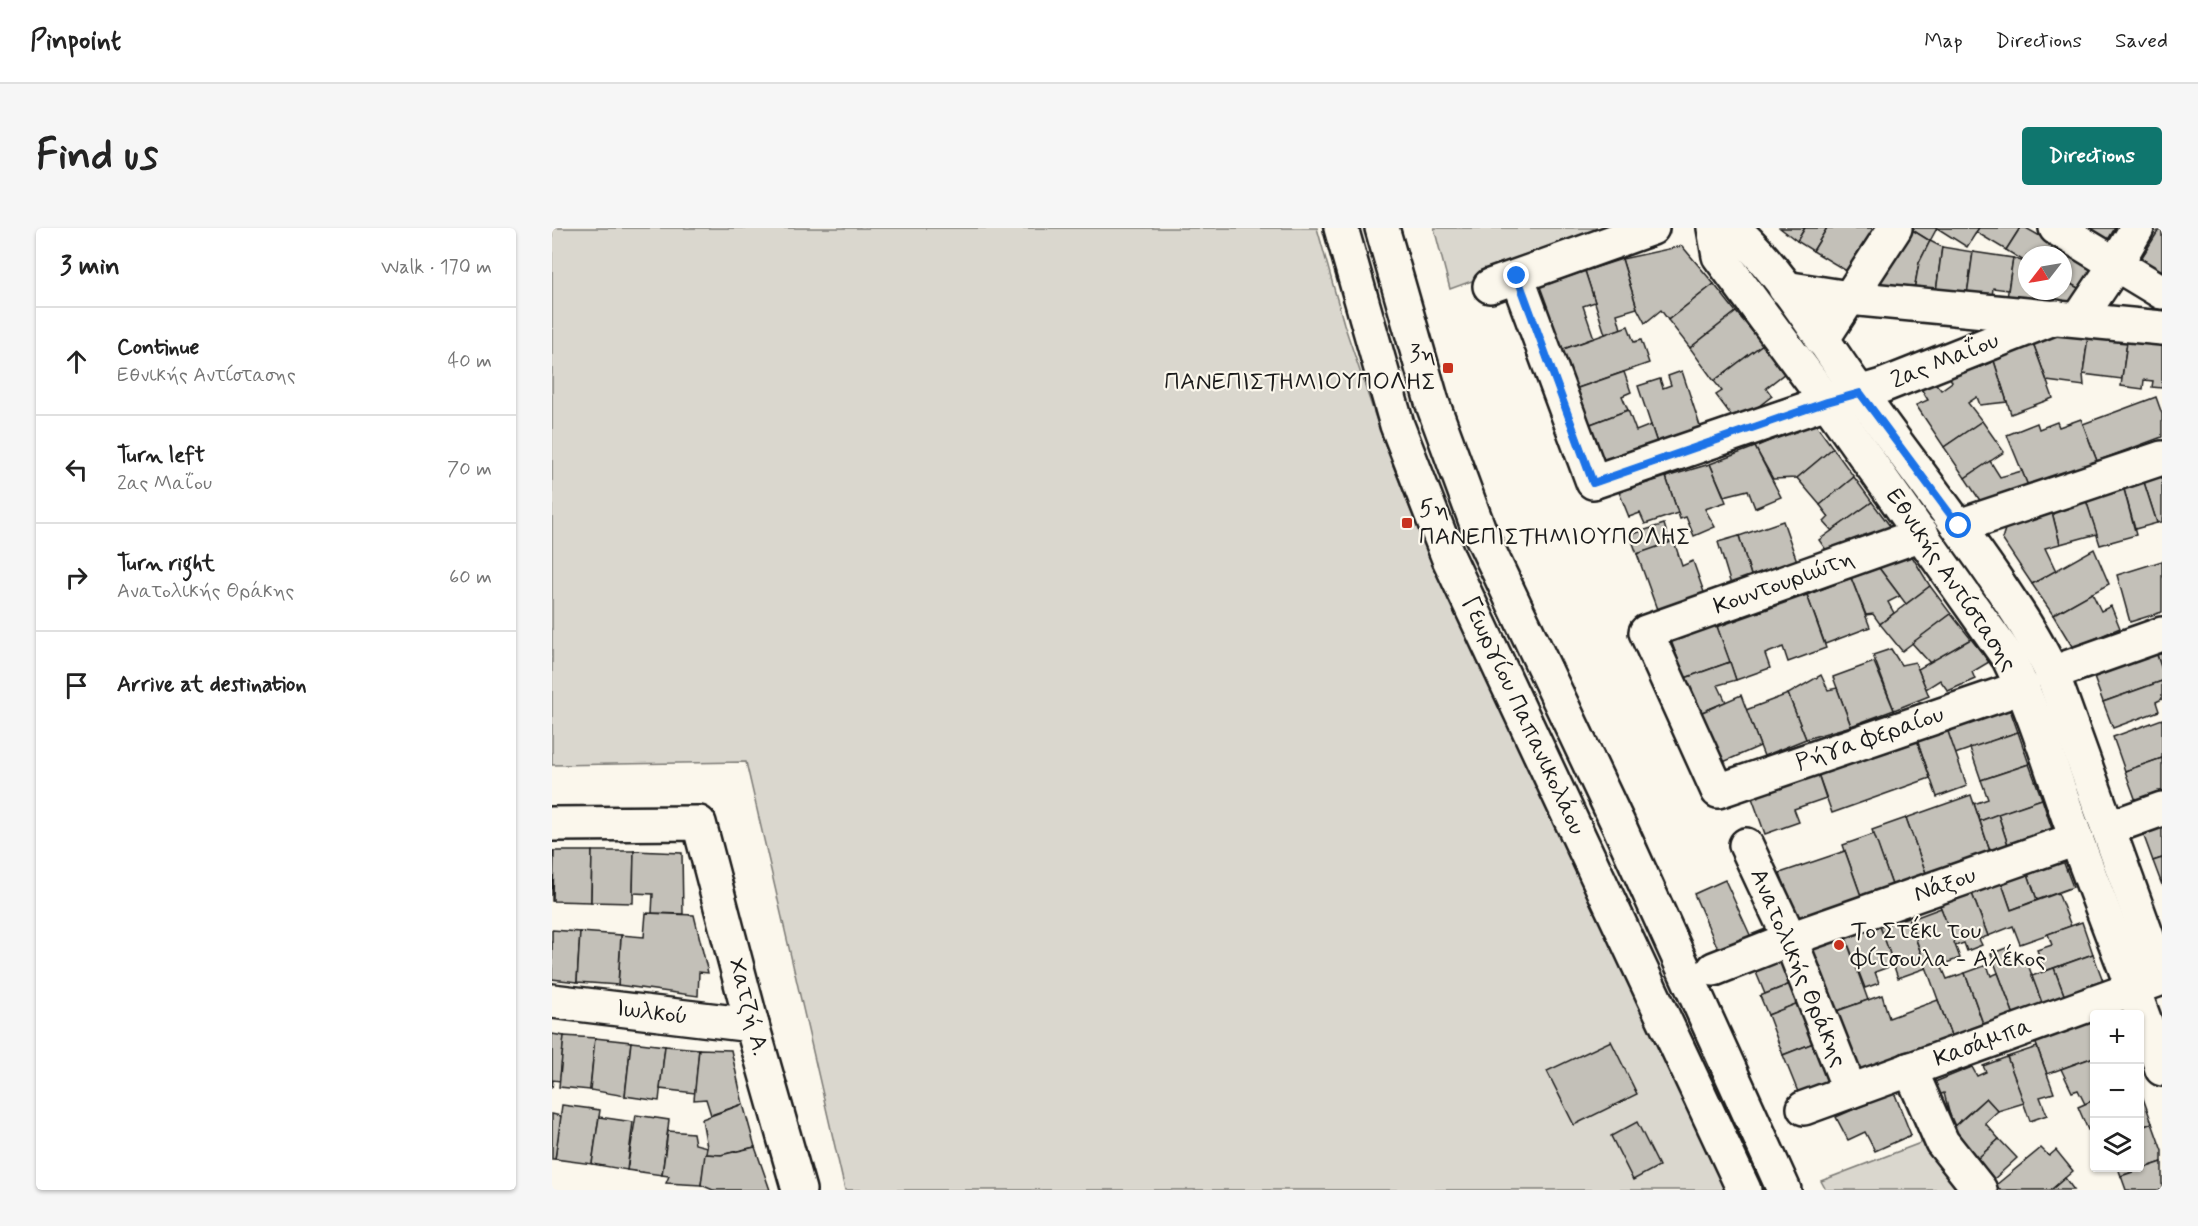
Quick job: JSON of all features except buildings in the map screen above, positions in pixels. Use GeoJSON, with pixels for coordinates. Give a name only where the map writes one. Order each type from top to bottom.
{"type":"FeatureCollection","features":[{"type":"Feature","properties":{"kind":"street","name":"Γεωργίου Παπανικολάου"},"geometry":{"type":"LineString","coordinates":[[1341,228],[1397,425],[1449,560],[1744,1190]]}},
{"type":"Feature","properties":{"kind":"street","name":"Γεωργίου Παπανικολάου"},"geometry":{"type":"LineString","coordinates":[[1382,228],[1432,402],[1479,530],[1620,828],[1784,1190]]}},
{"type":"Feature","properties":{"kind":"street","name":"2ας Μαΐου"},"geometry":{"type":"LineString","coordinates":[[1652,228],[1503,281],[1593,483],[1827,402],[1860,393],[2067,318]]}},
{"type":"Feature","properties":{"kind":"street","name":"Εθνικής Αντίστασης"},"geometry":{"type":"LineString","coordinates":[[1714,228],[1719,256],[1827,402],[2010,659],[2023,687],[2076,839],[2153,982]]}},
{"type":"Feature","properties":{"kind":"street","name":"Εθνικής Αντίστασης"},"geometry":{"type":"LineString","coordinates":[[1733,228],[1748,241],[1785,288],[1959,526],[2023,620],[2052,674],[2109,828],[2153,982],[2162,1069]]}},
{"type":"Feature","properties":{"kind":"street"},"geometry":{"type":"LineString","coordinates":[[1822,340],[1895,228]]}},
{"type":"Feature","properties":{"kind":"street"},"geometry":{"type":"LineString","coordinates":[[2056,228],[2162,291]]}},
{"type":"Feature","properties":{"kind":"street"},"geometry":{"type":"LineString","coordinates":[[2067,318],[2116,264],[2137,228]]}},
{"type":"Feature","properties":{"kind":"street","name":"2ας Μαΐου"},"geometry":{"type":"LineString","coordinates":[[1785,288],[1849,298],[2162,328]]}},
{"type":"Feature","properties":{"kind":"street"},"geometry":{"type":"LineString","coordinates":[[1959,526],[2162,458]]}},
{"type":"Feature","properties":{"kind":"street","name":"Κουντουριώτη"},"geometry":{"type":"LineString","coordinates":[[1718,791],[1646,632],[1922,534]]}},
{"type":"Feature","properties":{"kind":"street"},"geometry":{"type":"LineString","coordinates":[[2052,674],[2162,634]]}},
{"type":"Feature","properties":{"kind":"street","name":"Ρήγα Φεραίου"},"geometry":{"type":"LineString","coordinates":[[1718,791],[2023,687]]}},
{"type":"Feature","properties":{"kind":"street"},"geometry":{"type":"LineString","coordinates":[[2109,828],[2162,809]]}},
{"type":"Feature","properties":{"kind":"street","name":"Χατζή Α."},"geometry":{"type":"LineString","coordinates":[[552,824],[699,824],[752,1025],[799,1190]]}},
{"type":"Feature","properties":{"kind":"street","name":"Νάξου"},"geometry":{"type":"LineString","coordinates":[[1714,969],[1790,939],[2076,839]]}},
{"type":"Feature","properties":{"kind":"street","name":"Ανατολικής Θράκης"},"geometry":{"type":"LineString","coordinates":[[1746,845],[1790,939],[1850,1091]]}},
{"type":"Feature","properties":{"kind":"street","name":"Κασάμπα"},"geometry":{"type":"LineString","coordinates":[[1804,1108],[2153,982]]}},
{"type":"Feature","properties":{"kind":"street","name":"Ιωλκού"},"geometry":{"type":"LineString","coordinates":[[552,1000],[752,1025]]}},
{"type":"Feature","properties":{"kind":"street"},"geometry":{"type":"LineString","coordinates":[[1910,1069],[1942,1142],[1980,1190]]}},
{"type":"Feature","properties":{"kind":"shaded area"},"geometry":{"type":"Polygon","coordinates":[[[552,228],[1317,228],[1344,324],[1386,448],[1433,567],[1514,735],[1725,1190],[845,1190],[746,762],[552,765],[552,228]]]}},
{"type":"Feature","properties":{"kind":"shaded area"},"geometry":{"type":"Polygon","coordinates":[[[1434,228],[1616,228],[1450,289],[1434,228]]]}},
{"type":"Feature","properties":{"kind":"shaded area"},"geometry":{"type":"Polygon","coordinates":[[[1931,1139],[1971,1190],[1826,1190],[1821,1181],[1931,1139]]]}},
{"type":"Feature","properties":{"kind":"place","name":"3η ΠΑΝΕΠΙΣΤΗΜΙΟΥΠΟΛΗΣ"},"geometry":{"type":"Point","coordinates":[1448,368]}},
{"type":"Feature","properties":{"kind":"place","name":"5η ΠΑΝΕΠΙΣΤΗΜΙΟΥΠΟΛΗΣ"},"geometry":{"type":"Point","coordinates":[1407,523]}},
{"type":"Feature","properties":{"kind":"place","name":"Το Στέκι του Φίτσουλα - Αλέκος"},"geometry":{"type":"Point","coordinates":[1839,945]}},
{"type":"Feature","properties":{"kind":"route"},"geometry":{"type":"LineString","coordinates":[[1517,276],[1593,483],[1827,402],[1860,393],[1959,526]]}}]}
